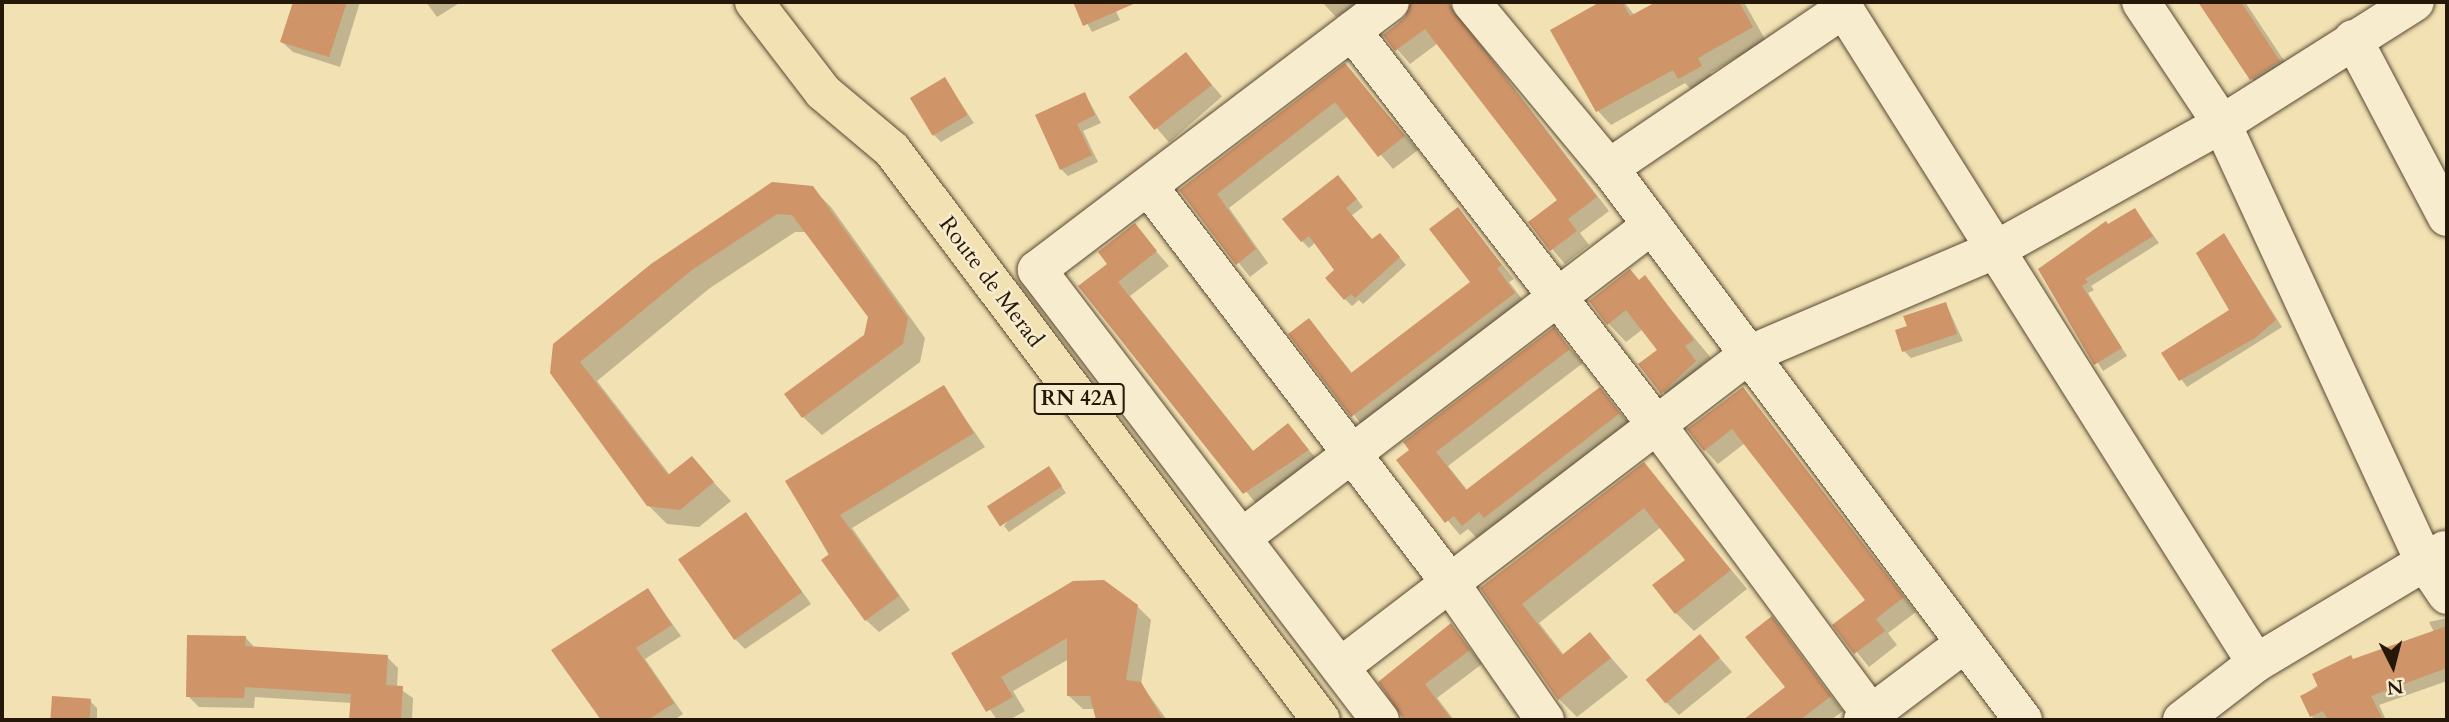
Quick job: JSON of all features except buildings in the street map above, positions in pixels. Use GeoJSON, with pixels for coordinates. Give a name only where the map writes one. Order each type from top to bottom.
{"type":"FeatureCollection","features":[{"type":"Feature","properties":{"kind":"main road","name":"Route de Merad"},"geometry":{"type":"LineString","coordinates":[[754,2],[823,92],[892,150],[1321,720]]}},
{"type":"Feature","properties":{"kind":"street"},"geometry":{"type":"LineString","coordinates":[[1380,720],[1244,536],[1037,270],[1390,2]]}},
{"type":"Feature","properties":{"kind":"street"},"geometry":{"type":"LineString","coordinates":[[1471,2],[1609,168],[2023,720]]}},
{"type":"Feature","properties":{"kind":"street"},"geometry":{"type":"LineString","coordinates":[[2141,2],[2222,124],[2435,555],[2447,595]]}},
{"type":"Feature","properties":{"kind":"street"},"geometry":{"type":"LineString","coordinates":[[1340,667],[1748,355],[1999,248],[2222,124],[2415,2]]}},
{"type":"Feature","properties":{"kind":"street"},"geometry":{"type":"LineString","coordinates":[[1609,168],[1844,9],[1999,248],[2256,663]]}},
{"type":"Feature","properties":{"kind":"street"},"geometry":{"type":"LineString","coordinates":[[1352,31],[1657,425],[1867,717],[1965,643]]}},
{"type":"Feature","properties":{"kind":"street"},"geometry":{"type":"LineString","coordinates":[[2353,39],[2447,217]]}},
{"type":"Feature","properties":{"kind":"street"},"geometry":{"type":"LineString","coordinates":[[1148,186],[1450,583],[1545,720]]}},
{"type":"Feature","properties":{"kind":"street"},"geometry":{"type":"LineString","coordinates":[[1244,536],[1652,225]]}},
{"type":"Feature","properties":{"kind":"street"},"geometry":{"type":"LineString","coordinates":[[2182,720],[2256,663],[2435,555]]}}]}
